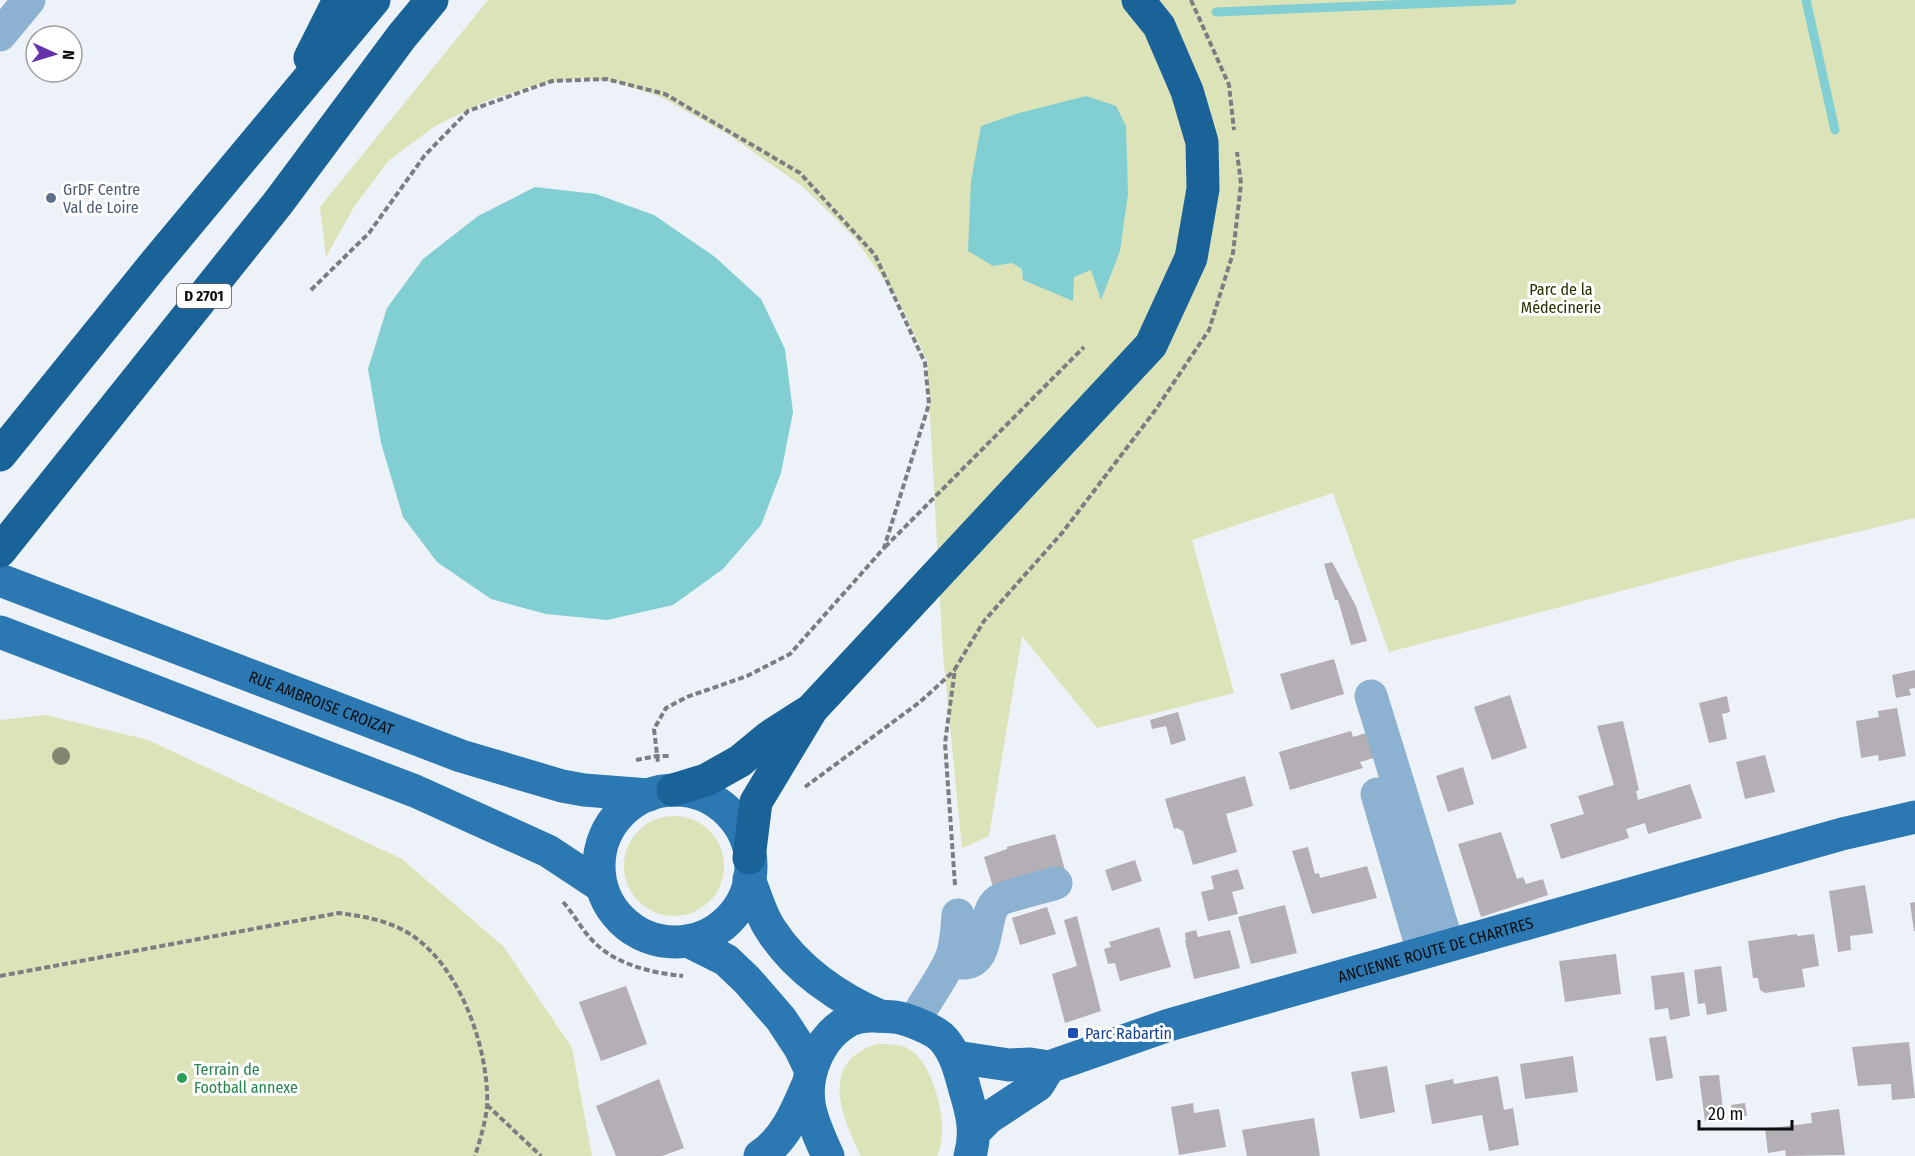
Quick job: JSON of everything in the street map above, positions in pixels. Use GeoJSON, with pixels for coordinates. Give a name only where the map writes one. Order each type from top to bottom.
{"type":"FeatureCollection","features":[{"type":"Feature","properties":{"kind":"highway"},"geometry":{"type":"LineString","coordinates":[[285,109],[339,0]]}},
{"type":"Feature","properties":{"kind":"highway"},"geometry":{"type":"LineString","coordinates":[[0,455],[151,267],[374,0]]}},
{"type":"Feature","properties":{"kind":"highway","name":"D 2701"},"geometry":{"type":"LineString","coordinates":[[0,551],[278,203],[402,36],[432,0]]}},
{"type":"Feature","properties":{"kind":"highway"},"geometry":{"type":"LineString","coordinates":[[402,36],[449,0]]}},
{"type":"Feature","properties":{"kind":"highway"},"geometry":{"type":"LineString","coordinates":[[749,868],[756,802],[813,709],[1151,345],[1191,258],[1203,189],[1202,142],[1187,91],[1159,26],[1138,0]]}},
{"type":"Feature","properties":{"kind":"highway"},"geometry":{"type":"LineString","coordinates":[[661,792],[706,780],[740,761],[769,737],[813,709]]}},
{"type":"Feature","properties":{"kind":"main road","name":"RUE AMBROISE CROIZAT"},"geometry":{"type":"LineString","coordinates":[[0,580],[460,756],[562,786],[584,790],[661,792]]}},
{"type":"Feature","properties":{"kind":"main road"},"geometry":{"type":"LineString","coordinates":[[0,632],[415,791],[548,851],[601,886]]}},
{"type":"Feature","properties":{"kind":"main road"},"geometry":{"type":"LineString","coordinates":[[749,868],[742,901],[728,920],[709,934],[688,942],[665,942],[643,936],[624,924],[610,907],[601,886],[598,863],[603,841],[613,821],[629,805],[661,792],[706,797],[726,808],[740,825],[746,839],[749,868],[770,930],[793,957],[821,982],[880,1016]]}},
{"type":"Feature","properties":{"kind":"main road","name":"ANCIENNE ROUTE DE CHARTRES"},"geometry":{"type":"LineString","coordinates":[[956,1057],[1009,1065],[1030,1064],[1049,1067],[1169,1025],[1830,837],[1915,817]]}},
{"type":"Feature","properties":{"kind":"main road"},"geometry":{"type":"LineString","coordinates":[[688,942],[726,960],[782,1018],[800,1048],[809,1077],[810,1107],[828,1156]]}},
{"type":"Feature","properties":{"kind":"main road"},"geometry":{"type":"LineString","coordinates":[[760,1156],[772,1148],[797,1111],[819,1052],[831,1034],[850,1021],[861,1017],[880,1016],[914,1022],[943,1038],[956,1057],[974,1122],[974,1146]]}},
{"type":"Feature","properties":{"kind":"main road"},"geometry":{"type":"LineString","coordinates":[[974,1146],[988,1118],[1038,1085],[1049,1067]]}},
{"type":"Feature","properties":{"kind":"street"},"geometry":{"type":"LineString","coordinates":[[0,35],[29,0]]}},
{"type":"Feature","properties":{"kind":"street"},"geometry":{"type":"LineString","coordinates":[[1371,696],[1436,949]]}},
{"type":"Feature","properties":{"kind":"street"},"geometry":{"type":"LineString","coordinates":[[1377,794],[1436,949]]}},
{"type":"Feature","properties":{"kind":"street"},"geometry":{"type":"LineString","coordinates":[[950,961],[965,963],[977,957],[992,910],[998,902],[1056,883]]}},
{"type":"Feature","properties":{"kind":"street"},"geometry":{"type":"LineString","coordinates":[[914,1022],[950,961],[958,915]]}},
{"type":"Feature","properties":{"kind":"path"},"geometry":{"type":"LineString","coordinates":[[1191,0],[1229,85],[1236,140]]}},
{"type":"Feature","properties":{"kind":"path"},"geometry":{"type":"LineString","coordinates":[[311,290],[369,233],[425,155],[468,111],[552,81],[606,79],[665,94],[800,173],[875,255],[925,363],[929,404],[884,548]]}},
{"type":"Feature","properties":{"kind":"path"},"geometry":{"type":"LineString","coordinates":[[798,791],[920,702],[955,669],[984,621],[1062,533],[1154,412],[1209,330],[1233,253],[1241,184],[1237,151]]}},
{"type":"Feature","properties":{"kind":"path"},"geometry":{"type":"LineString","coordinates":[[661,792],[654,729],[666,708],[687,697],[747,676],[790,654],[884,548],[1084,347]]}},
{"type":"Feature","properties":{"kind":"path"},"geometry":{"type":"LineString","coordinates":[[955,669],[945,743],[958,915]]}},
{"type":"Feature","properties":{"kind":"path"},"geometry":{"type":"LineString","coordinates":[[561,900],[597,945],[621,961],[663,974],[692,977]]}},
{"type":"Feature","properties":{"kind":"path"},"geometry":{"type":"LineString","coordinates":[[0,976],[339,913],[372,917],[403,929],[434,953],[455,982],[475,1024],[484,1071],[487,1105],[483,1131],[475,1156]]}},
{"type":"Feature","properties":{"kind":"path"},"geometry":{"type":"LineString","coordinates":[[487,1105],[541,1156]]}},
{"type":"Feature","properties":{"kind":"green space","name":"Parc de la Médecinerie"},"geometry":{"type":"Polygon","coordinates":[[[488,0],[1915,0],[1915,518],[1735,561],[1389,652],[1333,493],[1192,540],[1234,693],[1097,728],[1022,636],[989,836],[962,848],[943,654],[927,360],[897,298],[854,237],[802,186],[729,135],[661,97],[616,82],[581,78],[536,85],[486,101],[435,126],[388,161],[354,207],[326,257],[320,207],[488,0]]]}},
{"type":"Feature","properties":{"kind":"green space"},"geometry":{"type":"Polygon","coordinates":[[[46,715],[148,740],[402,859],[504,947],[572,1048],[592,1156],[0,1156],[0,720],[46,715]]]}},
{"type":"Feature","properties":{"kind":"green space"},"geometry":{"type":"Polygon","coordinates":[[[674,816],[693,820],[709,831],[720,847],[724,866],[720,885],[709,901],[693,912],[674,916],[655,912],[639,901],[628,885],[624,866],[628,847],[639,831],[655,820],[674,816]]]}},
{"type":"Feature","properties":{"kind":"green space"},"geometry":{"type":"Polygon","coordinates":[[[877,1044],[906,1047],[918,1057],[926,1069],[933,1083],[941,1115],[941,1145],[937,1156],[861,1156],[842,1107],[841,1077],[847,1063],[859,1052],[877,1044]]]}},
{"type":"Feature","properties":{"kind":"water"},"geometry":{"type":"Polygon","coordinates":[[[1086,96],[1116,106],[1126,126],[1128,194],[1120,251],[1101,300],[1091,270],[1074,277],[1073,301],[1023,280],[1022,269],[1012,263],[993,266],[968,251],[971,181],[981,126],[1019,113],[1086,96]]]}},
{"type":"Feature","properties":{"kind":"water"},"geometry":{"type":"Polygon","coordinates":[[[535,187],[596,194],[654,215],[715,257],[761,299],[785,349],[793,412],[781,473],[761,525],[723,569],[673,605],[607,620],[546,614],[491,599],[437,562],[403,517],[381,443],[368,369],[387,308],[423,259],[478,216],[535,187]]]}},
{"type":"Feature","properties":{"kind":"building"},"geometry":{"type":"Polygon","coordinates":[[[1332,562],[1356,606],[1367,641],[1351,645],[1338,600],[1335,600],[1324,564],[1332,562]]]}},
{"type":"Feature","properties":{"kind":"building"},"geometry":{"type":"Polygon","coordinates":[[[1334,659],[1344,694],[1291,710],[1280,674],[1334,659]]]}},
{"type":"Feature","properties":{"kind":"building"},"geometry":{"type":"Polygon","coordinates":[[[1915,670],[1915,688],[1909,689],[1911,695],[1896,698],[1892,675],[1915,670]]]}},
{"type":"Feature","properties":{"kind":"building"},"geometry":{"type":"Polygon","coordinates":[[[1510,695],[1527,748],[1492,760],[1474,707],[1510,695]]]}},
{"type":"Feature","properties":{"kind":"building"},"geometry":{"type":"Polygon","coordinates":[[[1727,696],[1730,712],[1722,714],[1727,739],[1709,743],[1699,703],[1727,696]]]}},
{"type":"Feature","properties":{"kind":"building"},"geometry":{"type":"Polygon","coordinates":[[[1897,708],[1906,756],[1879,761],[1878,755],[1861,758],[1856,721],[1879,717],[1878,711],[1897,708]]]}},
{"type":"Feature","properties":{"kind":"building"},"geometry":{"type":"Polygon","coordinates":[[[1178,712],[1186,740],[1171,745],[1166,726],[1152,729],[1150,720],[1178,712]]]}},
{"type":"Feature","properties":{"kind":"building"},"geometry":{"type":"Polygon","coordinates":[[[1623,721],[1639,790],[1636,791],[1638,800],[1690,784],[1702,818],[1648,834],[1645,823],[1626,829],[1629,838],[1561,859],[1550,824],[1584,814],[1578,796],[1614,785],[1597,726],[1623,721]]]}},
{"type":"Feature","properties":{"kind":"building"},"geometry":{"type":"Polygon","coordinates":[[[1351,731],[1353,737],[1369,732],[1377,757],[1360,762],[1363,768],[1290,790],[1279,752],[1351,731]]]}},
{"type":"Feature","properties":{"kind":"building"},"geometry":{"type":"Polygon","coordinates":[[[1765,755],[1775,792],[1745,799],[1736,762],[1765,755]]]}},
{"type":"Feature","properties":{"kind":"building"},"geometry":{"type":"Polygon","coordinates":[[[1463,767],[1474,804],[1448,812],[1436,776],[1463,767]]]}},
{"type":"Feature","properties":{"kind":"building"},"geometry":{"type":"Polygon","coordinates":[[[1245,776],[1253,806],[1226,814],[1237,852],[1193,865],[1183,831],[1174,829],[1165,799],[1245,776]]]}},
{"type":"Feature","properties":{"kind":"building"},"geometry":{"type":"Polygon","coordinates":[[[1501,832],[1517,879],[1523,877],[1526,884],[1543,879],[1548,895],[1481,917],[1458,844],[1501,832]]]}},
{"type":"Feature","properties":{"kind":"building"},"geometry":{"type":"Polygon","coordinates":[[[1055,834],[1065,870],[993,887],[984,857],[1007,849],[1007,847],[1055,834]]]}},
{"type":"Feature","properties":{"kind":"building"},"geometry":{"type":"Polygon","coordinates":[[[1308,847],[1315,874],[1319,873],[1320,878],[1367,866],[1377,898],[1312,914],[1292,851],[1308,847]]]}},
{"type":"Feature","properties":{"kind":"building"},"geometry":{"type":"Polygon","coordinates":[[[1135,860],[1142,881],[1112,891],[1105,870],[1135,860]]]}},
{"type":"Feature","properties":{"kind":"building"},"geometry":{"type":"Polygon","coordinates":[[[1238,869],[1244,889],[1232,892],[1238,914],[1208,921],[1201,892],[1214,889],[1211,876],[1238,869]]]}},
{"type":"Feature","properties":{"kind":"building"},"geometry":{"type":"Polygon","coordinates":[[[1865,885],[1873,933],[1850,936],[1851,950],[1838,952],[1829,891],[1865,885]]]}},
{"type":"Feature","properties":{"kind":"building"},"geometry":{"type":"Polygon","coordinates":[[[1915,902],[1915,931],[1914,931],[1910,903],[1915,902]]]}},
{"type":"Feature","properties":{"kind":"building"},"geometry":{"type":"Polygon","coordinates":[[[1285,905],[1297,953],[1251,964],[1238,917],[1285,905]]]}},
{"type":"Feature","properties":{"kind":"building"},"geometry":{"type":"Polygon","coordinates":[[[1047,907],[1056,934],[1020,945],[1012,918],[1047,907]]]}},
{"type":"Feature","properties":{"kind":"building"},"geometry":{"type":"Polygon","coordinates":[[[1077,916],[1101,1011],[1065,1023],[1052,974],[1077,966],[1064,920],[1077,916]]]}},
{"type":"Feature","properties":{"kind":"building"},"geometry":{"type":"Polygon","coordinates":[[[1159,927],[1171,967],[1120,981],[1115,963],[1108,964],[1104,949],[1111,947],[1109,942],[1159,927]]]}},
{"type":"Feature","properties":{"kind":"building"},"geometry":{"type":"Polygon","coordinates":[[[1196,930],[1198,937],[1230,930],[1240,968],[1194,979],[1185,933],[1196,930]]]}},
{"type":"Feature","properties":{"kind":"building"},"geometry":{"type":"Polygon","coordinates":[[[1797,934],[1797,936],[1814,934],[1819,966],[1802,969],[1805,987],[1765,993],[1760,990],[1758,978],[1753,978],[1748,941],[1797,934]]]}},
{"type":"Feature","properties":{"kind":"building"},"geometry":{"type":"Polygon","coordinates":[[[1616,954],[1621,994],[1565,1002],[1559,961],[1616,954]]]}},
{"type":"Feature","properties":{"kind":"building"},"geometry":{"type":"Polygon","coordinates":[[[1721,966],[1727,1011],[1707,1015],[1705,1003],[1698,1004],[1694,970],[1721,966]]]}},
{"type":"Feature","properties":{"kind":"building"},"geometry":{"type":"Polygon","coordinates":[[[1684,972],[1690,1016],[1670,1020],[1668,1008],[1655,1010],[1651,976],[1684,972]]]}},
{"type":"Feature","properties":{"kind":"building"},"geometry":{"type":"Polygon","coordinates":[[[626,986],[647,1044],[601,1061],[579,1002],[626,986]]]}},
{"type":"Feature","properties":{"kind":"building"},"geometry":{"type":"Polygon","coordinates":[[[1666,1036],[1673,1078],[1656,1081],[1649,1038],[1666,1036]]]}},
{"type":"Feature","properties":{"kind":"building"},"geometry":{"type":"Polygon","coordinates":[[[1909,1042],[1915,1098],[1892,1100],[1891,1084],[1858,1086],[1852,1047],[1909,1042]]]}},
{"type":"Feature","properties":{"kind":"building"},"geometry":{"type":"Polygon","coordinates":[[[1573,1056],[1578,1092],[1525,1099],[1520,1064],[1573,1056]]]}},
{"type":"Feature","properties":{"kind":"building"},"geometry":{"type":"Polygon","coordinates":[[[1387,1066],[1395,1112],[1360,1119],[1351,1072],[1387,1066]]]}},
{"type":"Feature","properties":{"kind":"building"},"geometry":{"type":"Polygon","coordinates":[[[1719,1075],[1724,1118],[1705,1121],[1699,1076],[1719,1075]]]}},
{"type":"Feature","properties":{"kind":"building"},"geometry":{"type":"Polygon","coordinates":[[[1498,1076],[1504,1110],[1513,1108],[1519,1145],[1489,1151],[1482,1115],[1432,1124],[1425,1085],[1453,1079],[1454,1084],[1498,1076]]]}},
{"type":"Feature","properties":{"kind":"building"},"geometry":{"type":"Polygon","coordinates":[[[659,1079],[684,1148],[662,1156],[616,1156],[596,1106],[659,1079]]]}},
{"type":"Feature","properties":{"kind":"building"},"geometry":{"type":"Polygon","coordinates":[[[1193,1103],[1194,1113],[1219,1109],[1226,1147],[1179,1155],[1171,1107],[1193,1103]]]}},
{"type":"Feature","properties":{"kind":"building"},"geometry":{"type":"Polygon","coordinates":[[[1745,1103],[1747,1116],[1733,1117],[1731,1105],[1745,1103]]]}},
{"type":"Feature","properties":{"kind":"building"},"geometry":{"type":"Polygon","coordinates":[[[1839,1109],[1845,1155],[1786,1156],[1785,1150],[1768,1153],[1765,1129],[1812,1123],[1811,1113],[1839,1109]]]}},
{"type":"Feature","properties":{"kind":"building"},"geometry":{"type":"Polygon","coordinates":[[[1314,1118],[1320,1156],[1247,1156],[1242,1130],[1314,1118]]]}},
{"type":"Feature","properties":{"kind":"waterway"},"geometry":{"type":"LineString","coordinates":[[1216,12],[1512,0]]}},
{"type":"Feature","properties":{"kind":"waterway"},"geometry":{"type":"LineString","coordinates":[[1806,0],[1835,130]]}},
{"type":"Feature","properties":{"kind":"place","name":"GrDF Centre Val de Loire"},"geometry":{"type":"Point","coordinates":[51,198]}},
{"type":"Feature","properties":{"kind":"place","name":"Parc Rabartin"},"geometry":{"type":"Point","coordinates":[1073,1033]}},
{"type":"Feature","properties":{"kind":"place","name":"Terrain de Football annexe"},"geometry":{"type":"Point","coordinates":[182,1078]}}]}
